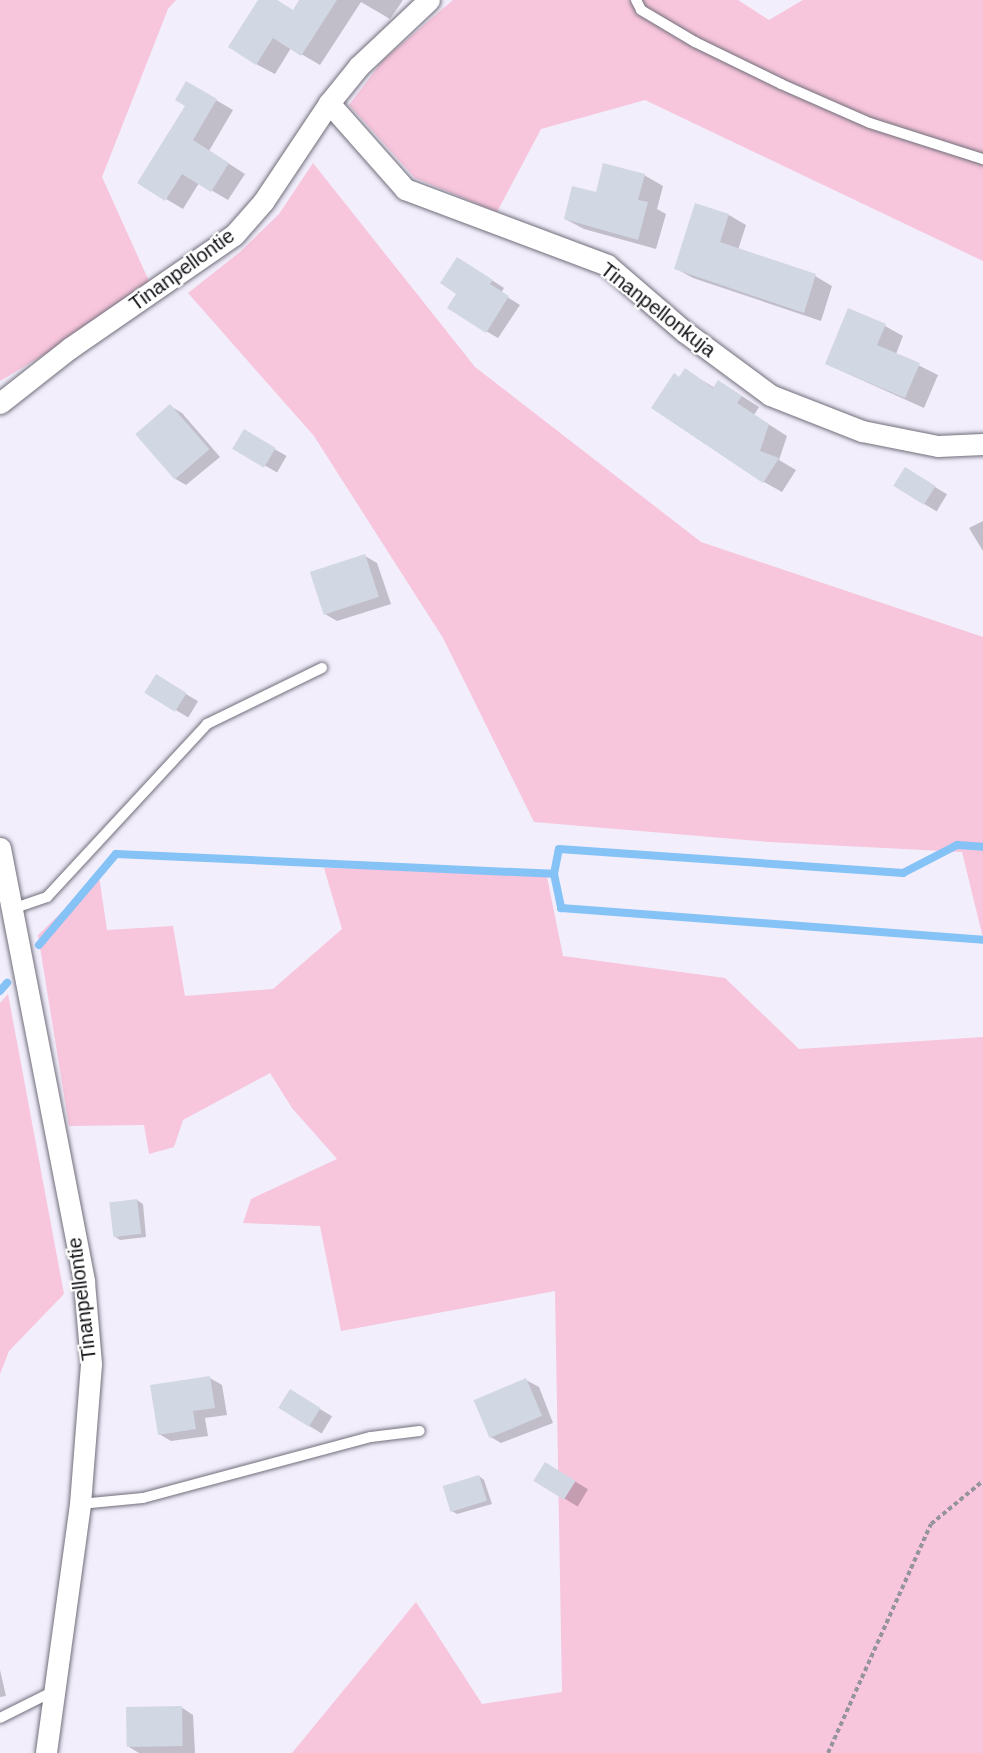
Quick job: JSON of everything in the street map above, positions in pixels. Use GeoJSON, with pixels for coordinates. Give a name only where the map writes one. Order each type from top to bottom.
{"type":"FeatureCollection","features":[{"type":"Feature","properties":{"kind":"street","name":"Tinanpellontie"},"geometry":{"type":"LineString","coordinates":[[0,403],[70,348],[234,235],[263,202],[329,103],[359,66],[429,0]]}},
{"type":"Feature","properties":{"kind":"street","name":"Tinanpellonkuja"},"geometry":{"type":"LineString","coordinates":[[329,103],[405,189],[608,265],[684,332],[770,395],[862,431],[938,446],[983,444]]}},
{"type":"Feature","properties":{"kind":"street","name":"Tinanpellontie"},"geometry":{"type":"LineString","coordinates":[[0,848],[84,1282],[91,1364],[80,1504],[57,1690],[46,1753]]}},
{"type":"Feature","properties":{"kind":"lane"},"geometry":{"type":"LineString","coordinates":[[636,0],[650,16],[780,84],[870,123],[983,159]]}},
{"type":"Feature","properties":{"kind":"lane"},"geometry":{"type":"LineString","coordinates":[[12,909],[46,897],[207,724],[322,668]]}},
{"type":"Feature","properties":{"kind":"lane"},"geometry":{"type":"LineString","coordinates":[[80,1504],[143,1498],[371,1437],[420,1431]]}},
{"type":"Feature","properties":{"kind":"lane"},"geometry":{"type":"LineString","coordinates":[[0,1718],[57,1690]]}},
{"type":"Feature","properties":{"kind":"path"},"geometry":{"type":"LineString","coordinates":[[828,1753],[931,1524],[983,1481]]}},
{"type":"Feature","properties":{"kind":"shaded area"},"geometry":{"type":"Polygon","coordinates":[[[0,0],[176,0],[168,9],[102,177],[153,290],[0,381],[0,0]]]}},
{"type":"Feature","properties":{"kind":"shaded area"},"geometry":{"type":"Polygon","coordinates":[[[453,0],[738,0],[769,20],[803,0],[983,0],[983,261],[645,100],[541,129],[497,212],[415,178],[349,105],[383,60],[453,0]]]}},
{"type":"Feature","properties":{"kind":"shaded area"},"geometry":{"type":"Polygon","coordinates":[[[313,163],[475,367],[701,542],[983,637],[983,938],[962,852],[769,842],[534,822],[443,638],[314,436],[188,293],[240,252],[279,214],[313,163]]]}},
{"type":"Feature","properties":{"kind":"shaded area"},"geometry":{"type":"Polygon","coordinates":[[[324,868],[546,872],[563,956],[725,978],[799,1049],[983,1037],[983,1753],[292,1753],[416,1602],[482,1704],[562,1692],[555,1291],[341,1331],[320,1226],[243,1223],[251,1199],[337,1159],[292,1108],[270,1073],[183,1120],[174,1147],[149,1154],[144,1125],[69,1126],[38,935],[99,876],[107,930],[173,926],[185,996],[273,989],[342,929],[324,868]]]}},
{"type":"Feature","properties":{"kind":"shaded area"},"geometry":{"type":"Polygon","coordinates":[[[8,994],[64,1294],[9,1351],[0,1374],[0,1003],[8,994]]]}},
{"type":"Feature","properties":{"kind":"building"},"geometry":{"type":"Polygon","coordinates":[[[258,0],[277,0],[293,10],[299,0],[337,0],[301,56],[273,38],[256,65],[228,47],[258,0]]]}},
{"type":"Feature","properties":{"kind":"building"},"geometry":{"type":"Polygon","coordinates":[[[186,81],[217,99],[193,140],[229,163],[211,192],[182,174],[165,201],[137,183],[185,106],[175,100],[186,81]]]}},
{"type":"Feature","properties":{"kind":"building"},"geometry":{"type":"Polygon","coordinates":[[[603,163],[645,174],[638,200],[648,202],[638,240],[564,219],[572,186],[596,192],[603,163]]]}},
{"type":"Feature","properties":{"kind":"building"},"geometry":{"type":"Polygon","coordinates":[[[695,203],[729,214],[720,242],[816,274],[804,313],[674,269],[695,203]]]}},
{"type":"Feature","properties":{"kind":"building"},"geometry":{"type":"Polygon","coordinates":[[[457,257],[493,280],[490,284],[509,296],[486,333],[447,308],[456,294],[440,283],[457,257]]]}},
{"type":"Feature","properties":{"kind":"building"},"geometry":{"type":"Polygon","coordinates":[[[848,308],[886,324],[877,345],[920,363],[905,398],[825,364],[848,308]]]}},
{"type":"Feature","properties":{"kind":"building"},"geometry":{"type":"Polygon","coordinates":[[[685,368],[713,388],[718,380],[742,396],[737,403],[769,424],[760,451],[779,458],[763,483],[651,408],[674,373],[679,377],[685,368]]]}},
{"type":"Feature","properties":{"kind":"building"},"geometry":{"type":"Polygon","coordinates":[[[170,404],[209,449],[175,479],[135,434],[170,404]]]}},
{"type":"Feature","properties":{"kind":"building"},"geometry":{"type":"Polygon","coordinates":[[[244,429],[276,448],[264,468],[232,449],[244,429]]]}},
{"type":"Feature","properties":{"kind":"building"},"geometry":{"type":"Polygon","coordinates":[[[905,467],[936,486],[924,505],[893,486],[905,467]]]}},
{"type":"Feature","properties":{"kind":"building"},"geometry":{"type":"Polygon","coordinates":[[[365,554],[379,597],[324,615],[310,572],[365,554]]]}},
{"type":"Feature","properties":{"kind":"building"},"geometry":{"type":"Polygon","coordinates":[[[156,674],[187,693],[175,712],[144,693],[156,674]]]}},
{"type":"Feature","properties":{"kind":"building"},"geometry":{"type":"Polygon","coordinates":[[[137,1199],[141,1234],[113,1237],[109,1202],[137,1199]]]}},
{"type":"Feature","properties":{"kind":"building"},"geometry":{"type":"Polygon","coordinates":[[[210,1376],[215,1408],[193,1411],[196,1429],[158,1435],[150,1385],[210,1376]]]}},
{"type":"Feature","properties":{"kind":"building"},"geometry":{"type":"Polygon","coordinates":[[[526,1378],[542,1416],[490,1438],[474,1400],[526,1378]]]}},
{"type":"Feature","properties":{"kind":"building"},"geometry":{"type":"Polygon","coordinates":[[[290,1389],[321,1408],[309,1427],[278,1408],[290,1389]]]}},
{"type":"Feature","properties":{"kind":"building"},"geometry":{"type":"Polygon","coordinates":[[[545,1462],[576,1481],[564,1500],[533,1481],[545,1462]]]}},
{"type":"Feature","properties":{"kind":"building"},"geometry":{"type":"Polygon","coordinates":[[[479,1475],[487,1501],[451,1512],[443,1486],[479,1475]]]}},
{"type":"Feature","properties":{"kind":"building"},"geometry":{"type":"Polygon","coordinates":[[[182,1706],[183,1746],[127,1747],[126,1707],[182,1706]]]}},
{"type":"Feature","properties":{"kind":"waterway"},"geometry":{"type":"LineString","coordinates":[[39,945],[116,854],[554,874],[559,849],[903,873],[957,845],[983,847]]}},
{"type":"Feature","properties":{"kind":"waterway"},"geometry":{"type":"LineString","coordinates":[[554,874],[561,908],[983,940]]}},
{"type":"Feature","properties":{"kind":"waterway"},"geometry":{"type":"LineString","coordinates":[[0,991],[7,983]]}}]}
